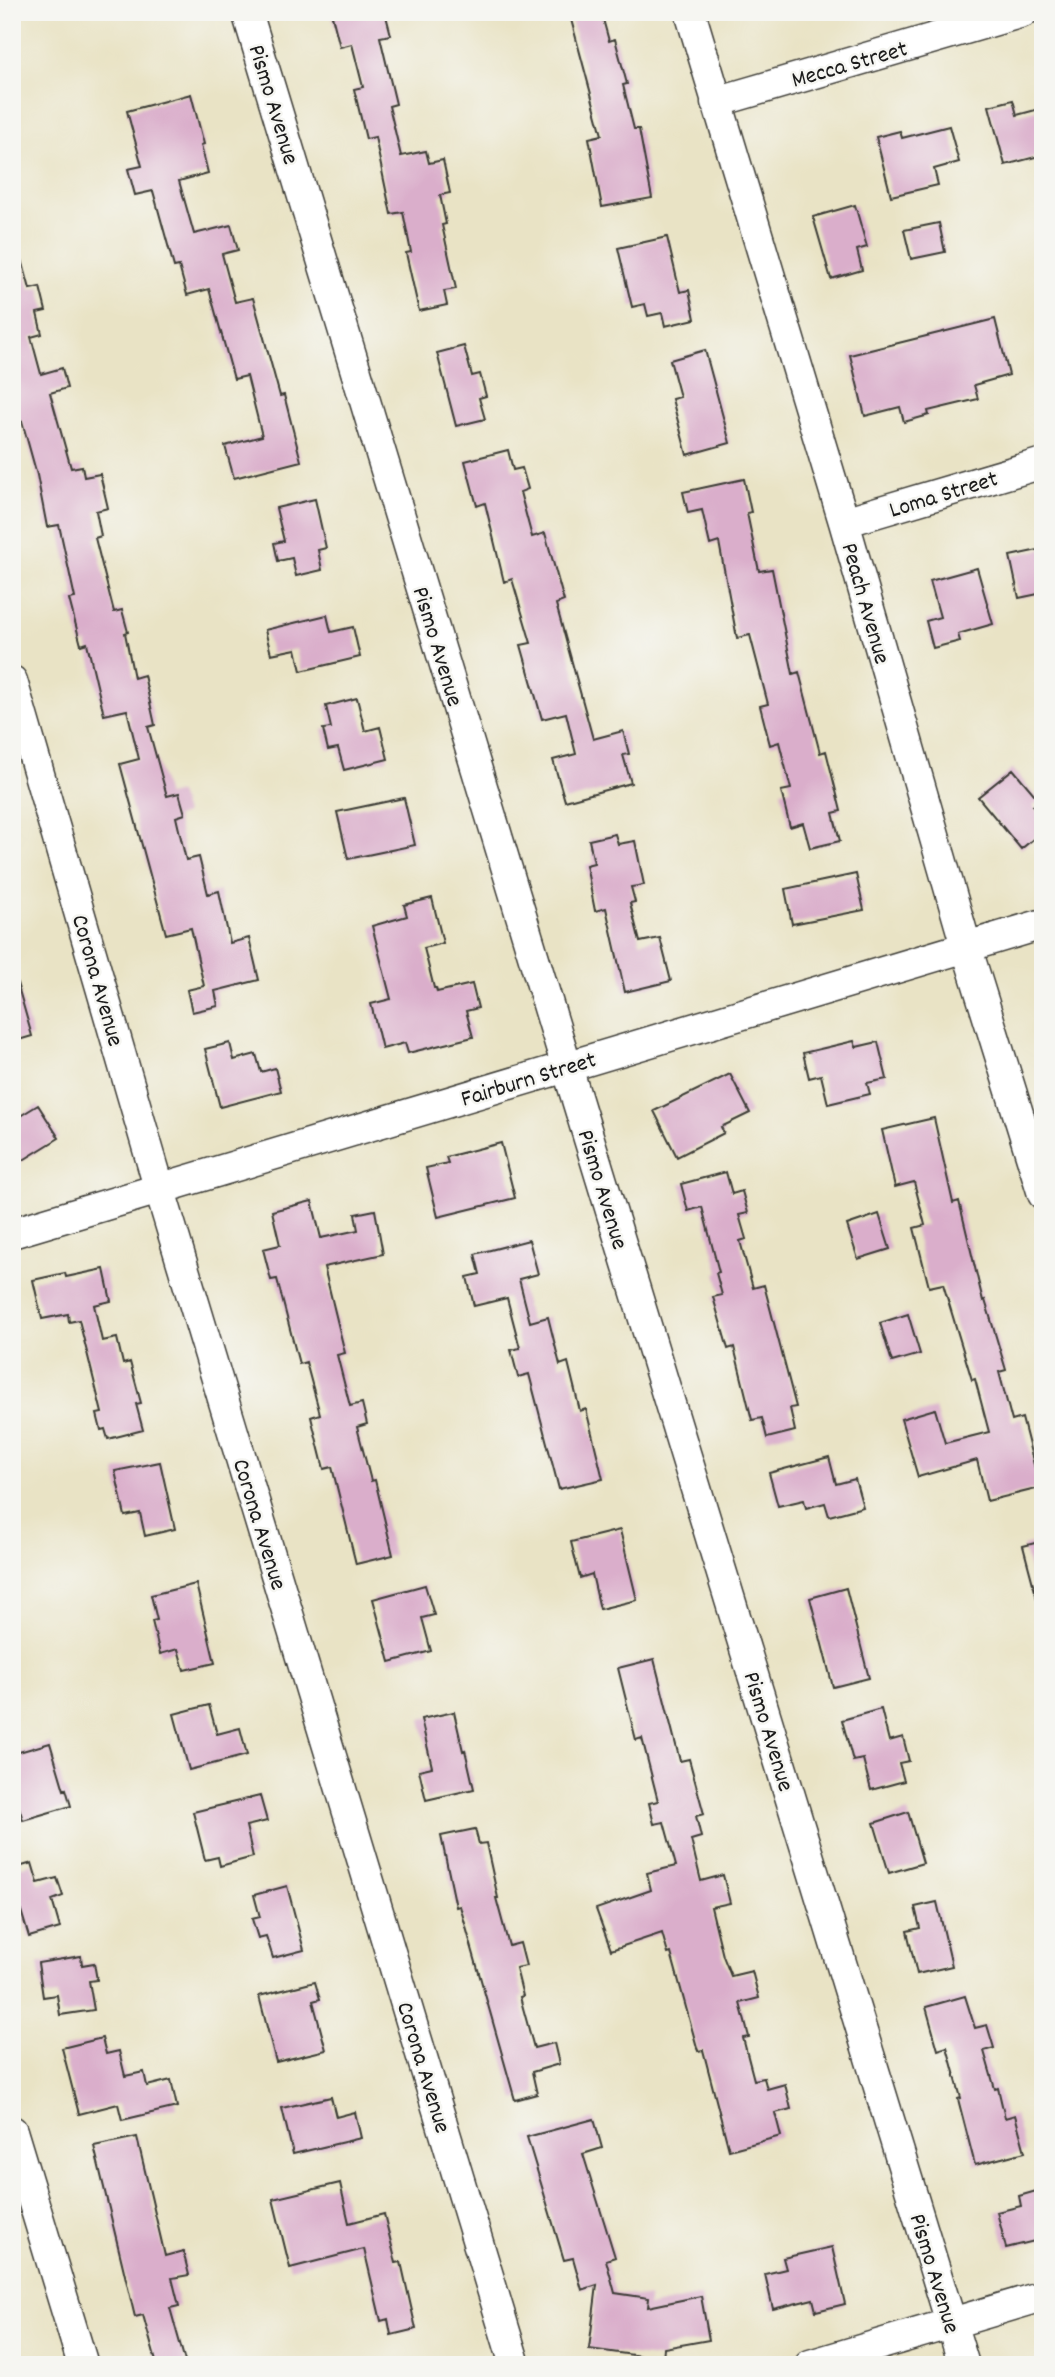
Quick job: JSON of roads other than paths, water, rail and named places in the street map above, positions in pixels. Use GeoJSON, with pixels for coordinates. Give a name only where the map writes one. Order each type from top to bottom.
{"type":"FeatureCollection","features":[{"type":"Feature","properties":{"kind":"street","name":"Pismo Avenue"},"geometry":{"type":"LineString","coordinates":[[247,12],[964,2365]]}},
{"type":"Feature","properties":{"kind":"street","name":"Peach Avenue"},"geometry":{"type":"LineString","coordinates":[[690,12],[844,522],[966,946],[1043,1194]]}},
{"type":"Feature","properties":{"kind":"street","name":"Mecca Street"},"geometry":{"type":"LineString","coordinates":[[716,102],[1023,12]]}},
{"type":"Feature","properties":{"kind":"street","name":"Loma Street"},"geometry":{"type":"LineString","coordinates":[[844,522],[1043,463]]}},
{"type":"Feature","properties":{"kind":"street","name":"Corona Avenue"},"geometry":{"type":"LineString","coordinates":[[12,681],[159,1187],[515,2365]]}},
{"type":"Feature","properties":{"kind":"street","name":"Fairburn Street"},"geometry":{"type":"LineString","coordinates":[[12,1233],[1043,924]]}},
{"type":"Feature","properties":{"kind":"street"},"geometry":{"type":"LineString","coordinates":[[12,2131],[83,2365]]}},
{"type":"Feature","properties":{"kind":"street"},"geometry":{"type":"LineString","coordinates":[[810,2365],[1043,2296]]}}]}
